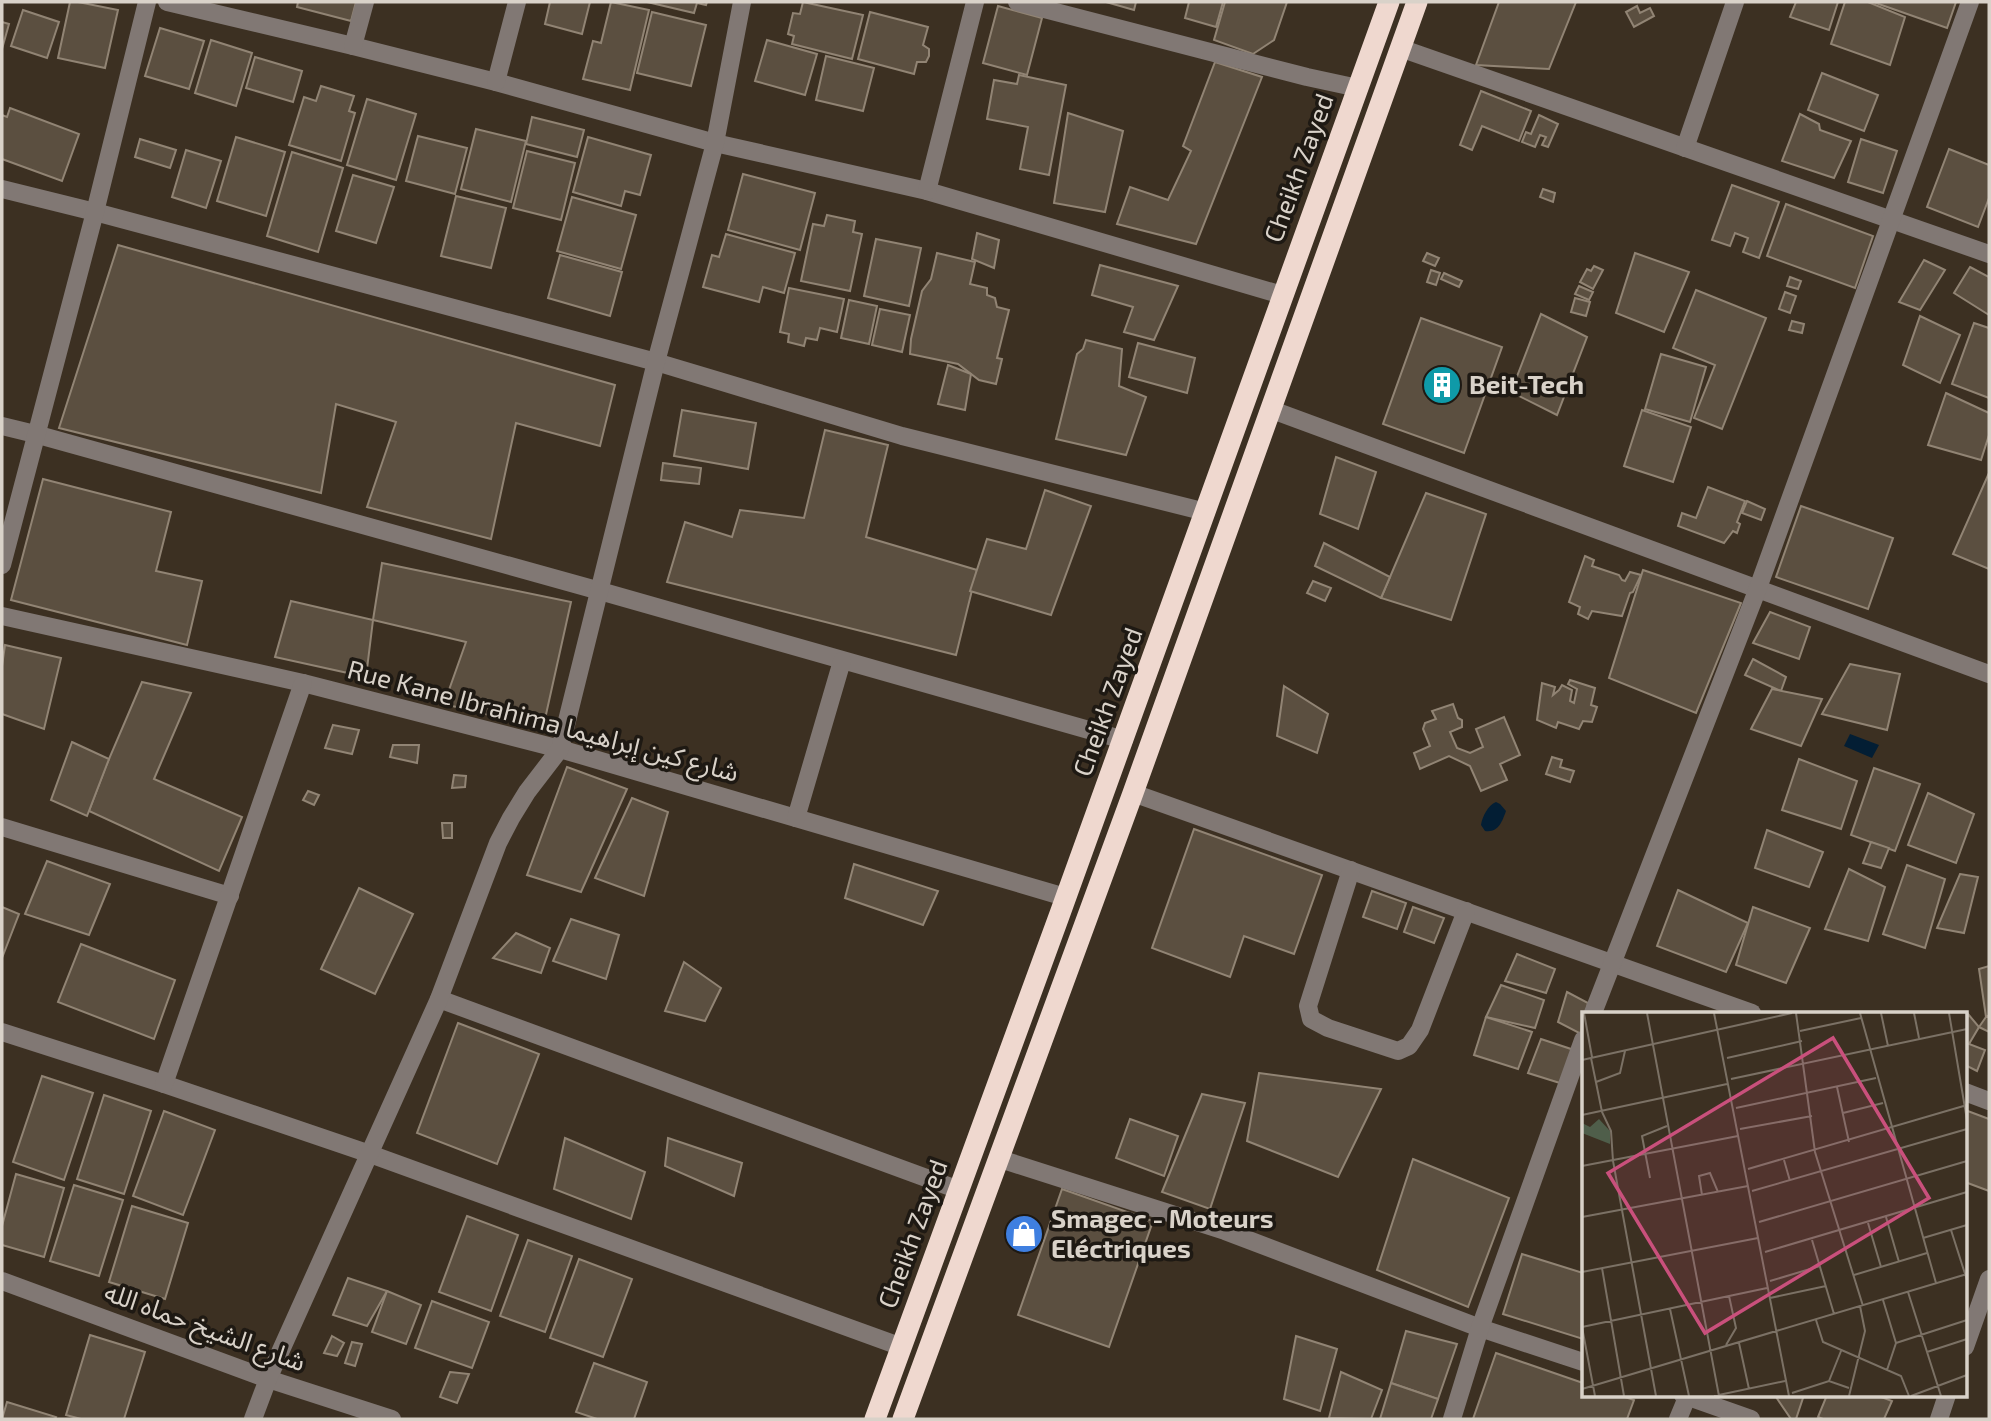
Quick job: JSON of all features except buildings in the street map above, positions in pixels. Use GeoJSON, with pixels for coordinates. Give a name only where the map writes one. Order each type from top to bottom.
{"type":"FeatureCollection","features":[{"type":"Feature","properties":{"kind":"highway","name":"Cheikh Zayed"},"geometry":{"type":"LineString","coordinates":[[875,1419],[1124,740],[1389,2]]}},
{"type":"Feature","properties":{"kind":"highway","name":"Cheikh Zayed"},"geometry":{"type":"LineString","coordinates":[[903,1419],[1272,410],[1417,2]]}},
{"type":"Feature","properties":{"kind":"street"},"geometry":{"type":"LineString","coordinates":[[2,565],[147,2]]}},
{"type":"Feature","properties":{"kind":"street"},"geometry":{"type":"LineString","coordinates":[[167,2],[496,82],[715,144],[927,191],[1282,295]]}},
{"type":"Feature","properties":{"kind":"street"},"geometry":{"type":"LineString","coordinates":[[353,46],[365,2]]}},
{"type":"Feature","properties":{"kind":"street"},"geometry":{"type":"LineString","coordinates":[[496,82],[517,2]]}},
{"type":"Feature","properties":{"kind":"street"},"geometry":{"type":"LineString","coordinates":[[253,1419],[268,1379],[439,999],[498,844],[527,792],[559,749],[656,362],[715,144],[742,2]]}},
{"type":"Feature","properties":{"kind":"street"},"geometry":{"type":"LineString","coordinates":[[927,191],[975,2]]}},
{"type":"Feature","properties":{"kind":"street"},"geometry":{"type":"LineString","coordinates":[[1017,2],[1358,88]]}},
{"type":"Feature","properties":{"kind":"street"},"geometry":{"type":"LineString","coordinates":[[1685,148],[1735,2]]}},
{"type":"Feature","properties":{"kind":"street"},"geometry":{"type":"LineString","coordinates":[[1593,1012],[1758,588],[1970,2]]}},
{"type":"Feature","properties":{"kind":"street"},"geometry":{"type":"LineString","coordinates":[[1400,48],[1989,254]]}},
{"type":"Feature","properties":{"kind":"street"},"geometry":{"type":"LineString","coordinates":[[2,189],[656,362],[902,436],[1206,512]]}},
{"type":"Feature","properties":{"kind":"street"},"geometry":{"type":"LineString","coordinates":[[1272,410],[1989,674]]}},
{"type":"Feature","properties":{"kind":"street"},"geometry":{"type":"LineString","coordinates":[[2,426],[600,591],[1124,740]]}},
{"type":"Feature","properties":{"kind":"street","name":"Rue Kane Ibrahima شارع كين إبراهيما"},"geometry":{"type":"LineString","coordinates":[[2,616],[303,683],[559,749],[1065,897]]}},
{"type":"Feature","properties":{"kind":"street"},"geometry":{"type":"LineString","coordinates":[[796,818],[842,661]]}},
{"type":"Feature","properties":{"kind":"street"},"geometry":{"type":"LineString","coordinates":[[164,1084],[303,683]]}},
{"type":"Feature","properties":{"kind":"street"},"geometry":{"type":"LineString","coordinates":[[1133,793],[1749,1012]]}},
{"type":"Feature","properties":{"kind":"street"},"geometry":{"type":"LineString","coordinates":[[2,827],[230,895]]}},
{"type":"Feature","properties":{"kind":"street"},"geometry":{"type":"LineString","coordinates":[[1351,870],[1308,1006],[1311,1019],[1328,1028],[1398,1051],[1409,1046],[1420,1030],[1466,911]]}},
{"type":"Feature","properties":{"kind":"street"},"geometry":{"type":"LineString","coordinates":[[439,999],[959,1190]]}},
{"type":"Feature","properties":{"kind":"street"},"geometry":{"type":"LineString","coordinates":[[2,1032],[370,1154],[902,1347]]}},
{"type":"Feature","properties":{"kind":"street"},"geometry":{"type":"LineString","coordinates":[[1451,1419],[1480,1328],[1582,1043]]}},
{"type":"Feature","properties":{"kind":"street"},"geometry":{"type":"LineString","coordinates":[[1966,1091],[1989,1101]]}},
{"type":"Feature","properties":{"kind":"street"},"geometry":{"type":"LineString","coordinates":[[1000,1159],[1225,1231],[1480,1328],[1582,1362]]}},
{"type":"Feature","properties":{"kind":"street"},"geometry":{"type":"LineString","coordinates":[[1966,1344],[1989,1279]]}},
{"type":"Feature","properties":{"kind":"street","name":"شارع الشيخ حماه الله"},"geometry":{"type":"LineString","coordinates":[[2,1281],[268,1379],[391,1419]]}},
{"type":"Feature","properties":{"kind":"street"},"geometry":{"type":"LineString","coordinates":[[1678,1419],[1686,1396]]}},
{"type":"Feature","properties":{"kind":"street"},"geometry":{"type":"LineString","coordinates":[[1689,1396],[1751,1419]]}},
{"type":"Feature","properties":{"kind":"street"},"geometry":{"type":"LineString","coordinates":[[1939,1419],[1947,1396]]}},
{"type":"Feature","properties":{"kind":"water"},"geometry":{"type":"Polygon","coordinates":[[[1850,734],[1879,745],[1872,758],[1844,746],[1850,734]]]}},
{"type":"Feature","properties":{"kind":"water"},"geometry":{"type":"Polygon","coordinates":[[[1496,802],[1506,811],[1496,828],[1485,831],[1481,825],[1483,818],[1488,808],[1496,802]]]}},
{"type":"Feature","properties":{"kind":"place","name":"Beit-Tech"},"geometry":{"type":"Point","coordinates":[1442,385]}},
{"type":"Feature","properties":{"kind":"place","name":"Smagec - Moteurs Eléctriques"},"geometry":{"type":"Point","coordinates":[1024,1234]}}]}
